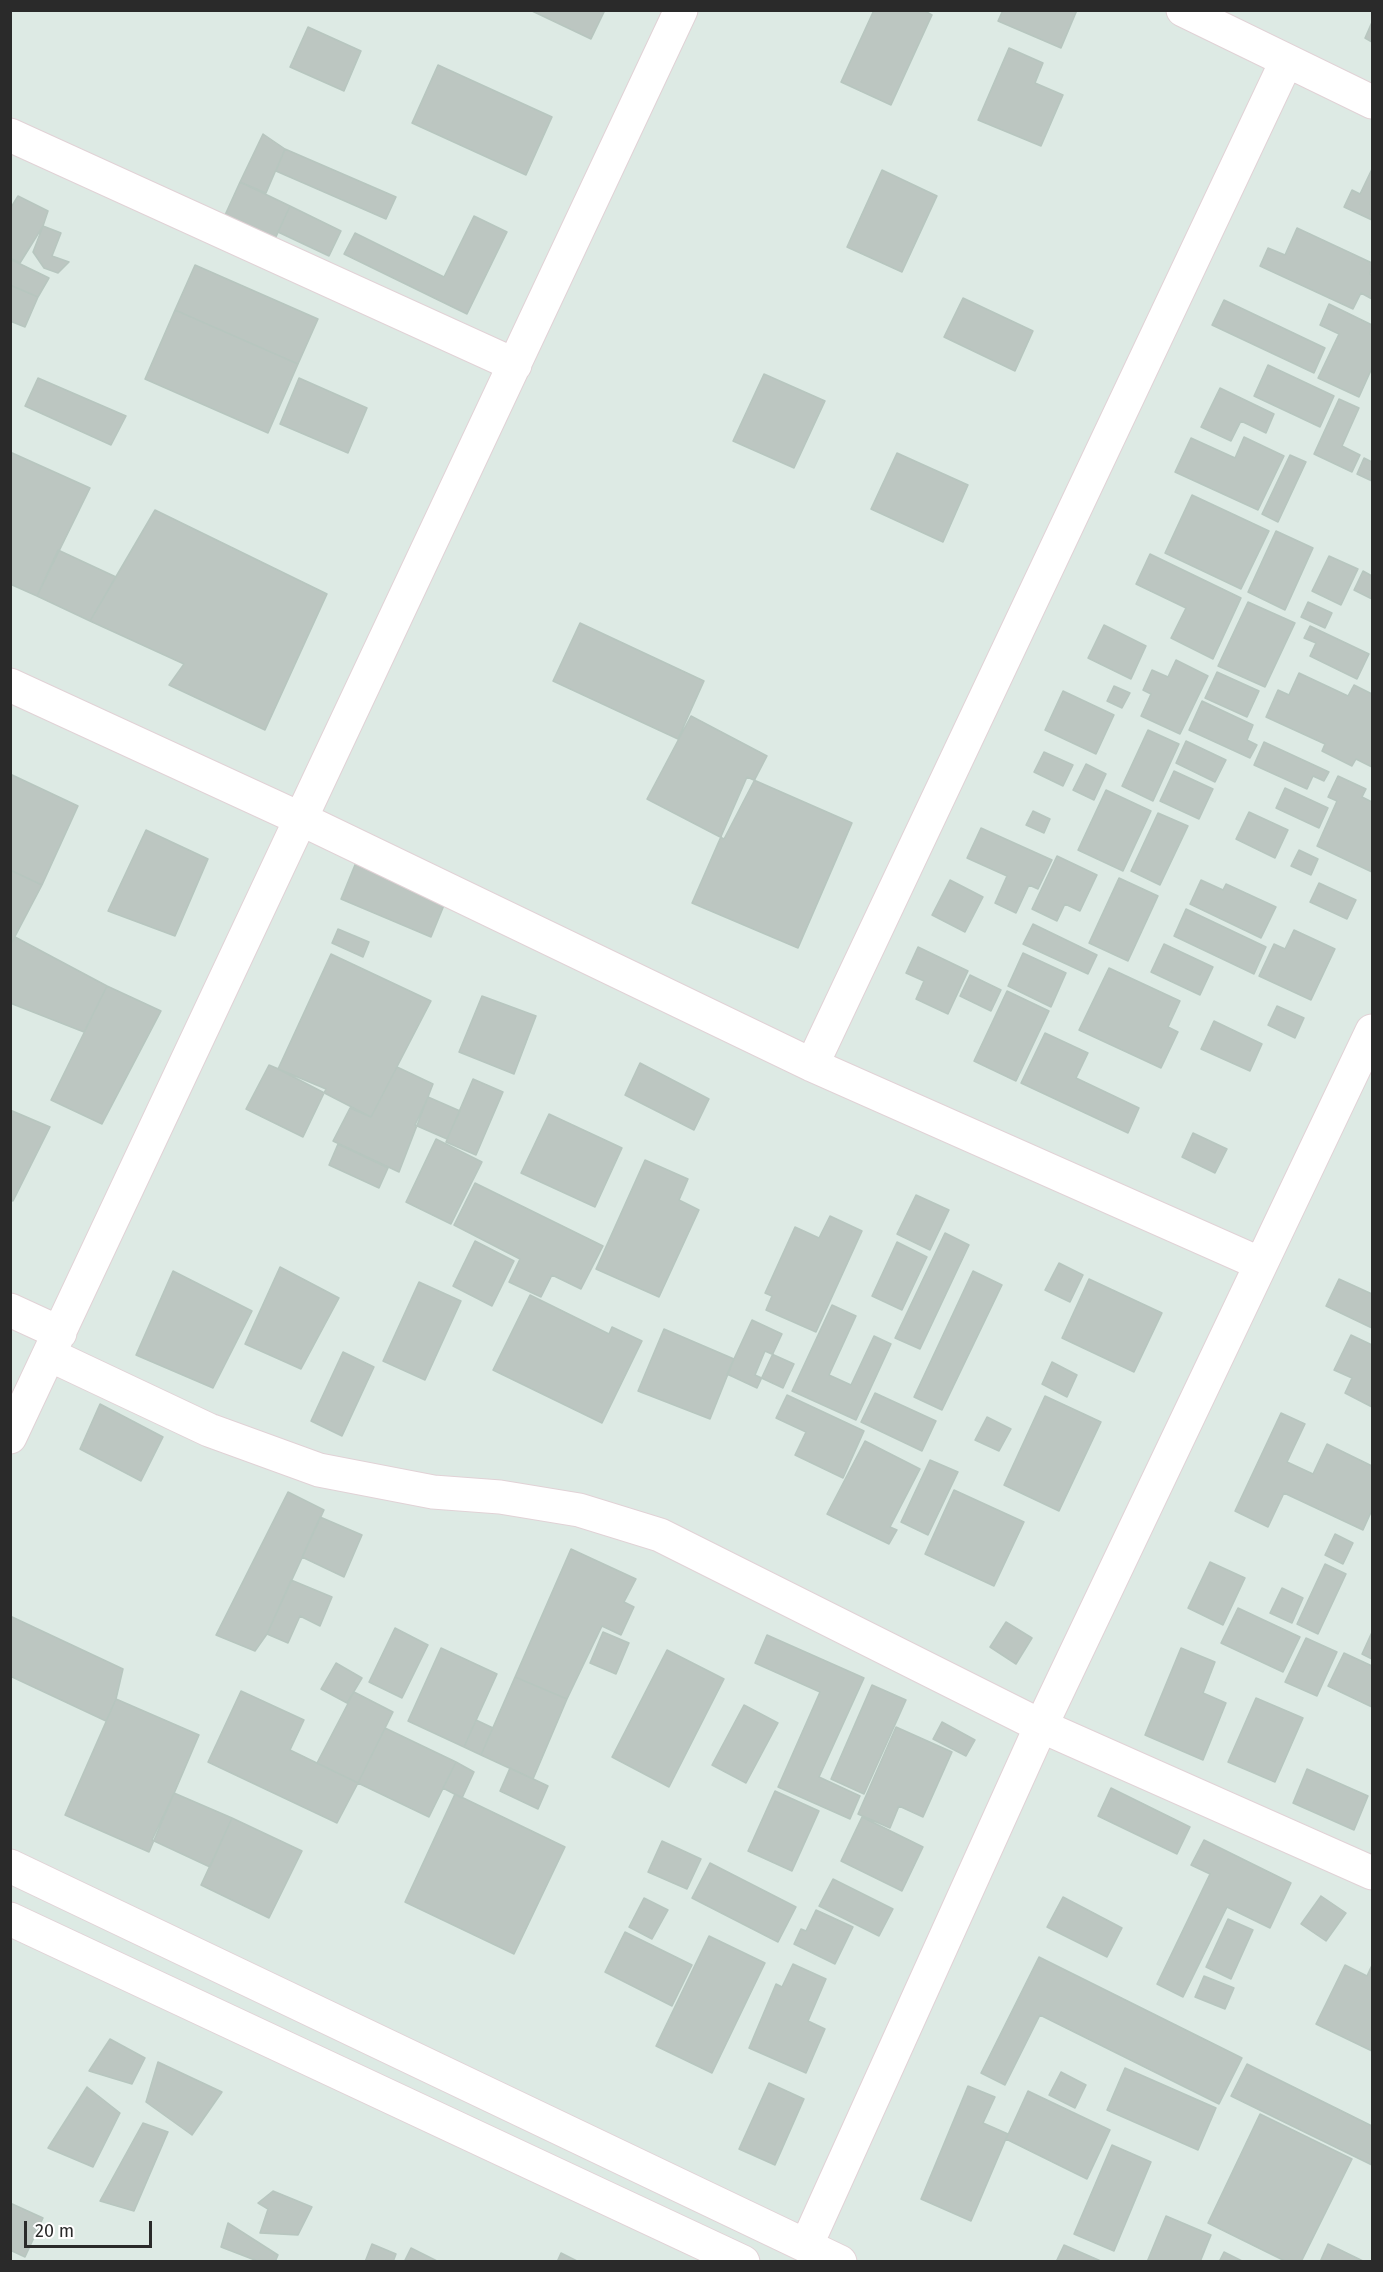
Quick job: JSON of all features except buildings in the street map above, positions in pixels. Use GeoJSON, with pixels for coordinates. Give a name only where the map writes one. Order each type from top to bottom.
{"type":"FeatureCollection","features":[{"type":"Feature","properties":{"kind":"street"},"geometry":{"type":"LineString","coordinates":[[10,1437],[681,10]]}},
{"type":"Feature","properties":{"kind":"street"},"geometry":{"type":"LineString","coordinates":[[1184,10],[1286,62],[1372,102]]}},
{"type":"Feature","properties":{"kind":"street"},"geometry":{"type":"LineString","coordinates":[[812,1065],[1286,62]]}},
{"type":"Feature","properties":{"kind":"street"},"geometry":{"type":"LineString","coordinates":[[10,135],[515,365]]}},
{"type":"Feature","properties":{"kind":"street"},"geometry":{"type":"LineString","coordinates":[[10,685],[301,819],[812,1065],[1260,1264]]}},
{"type":"Feature","properties":{"kind":"street"},"geometry":{"type":"LineString","coordinates":[[806,2246],[1041,1726],[1372,1030]]}},
{"type":"Feature","properties":{"kind":"street"},"geometry":{"type":"LineString","coordinates":[[10,1310],[55,1344],[209,1430],[319,1470],[433,1492],[500,1497],[579,1510],[660,1534],[1041,1726],[1372,1873]]}},
{"type":"Feature","properties":{"kind":"street"},"geometry":{"type":"LineString","coordinates":[[10,1866],[840,2262]]}},
{"type":"Feature","properties":{"kind":"street"},"geometry":{"type":"LineString","coordinates":[[10,1919],[743,2262]]}}]}
